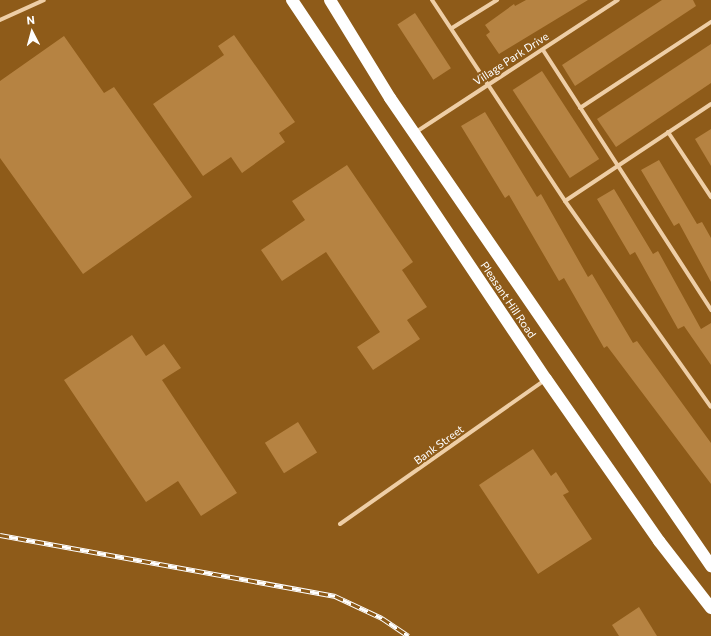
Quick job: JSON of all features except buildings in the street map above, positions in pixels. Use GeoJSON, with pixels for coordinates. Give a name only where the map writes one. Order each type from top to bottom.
{"type":"FeatureCollection","features":[{"type":"Feature","properties":{"kind":"highway","name":"Pleasant Hill Road"},"geometry":{"type":"LineString","coordinates":[[292,0],[546,379],[659,541],[711,608]]}},
{"type":"Feature","properties":{"kind":"highway","name":"Pleasant Hill Road"},"geometry":{"type":"LineString","coordinates":[[330,0],[414,134],[711,566]]}},
{"type":"Feature","properties":{"kind":"street"},"geometry":{"type":"LineString","coordinates":[[0,20],[44,0]]}},
{"type":"Feature","properties":{"kind":"street"},"geometry":{"type":"LineString","coordinates":[[432,0],[452,28],[487,86],[565,201],[711,407]]}},
{"type":"Feature","properties":{"kind":"street"},"geometry":{"type":"LineString","coordinates":[[452,28],[498,0]]}},
{"type":"Feature","properties":{"kind":"street","name":"Village Park Drive"},"geometry":{"type":"LineString","coordinates":[[414,134],[618,0]]}},
{"type":"Feature","properties":{"kind":"street"},"geometry":{"type":"LineString","coordinates":[[580,108],[711,22]]}},
{"type":"Feature","properties":{"kind":"street"},"geometry":{"type":"LineString","coordinates":[[543,50],[616,166],[711,310]]}},
{"type":"Feature","properties":{"kind":"street"},"geometry":{"type":"LineString","coordinates":[[565,201],[711,104]]}},
{"type":"Feature","properties":{"kind":"street"},"geometry":{"type":"LineString","coordinates":[[668,132],[711,197]]}},
{"type":"Feature","properties":{"kind":"street","name":"Bank Street"},"geometry":{"type":"LineString","coordinates":[[340,524],[546,379]]}},
{"type":"Feature","properties":{"kind":"railway"},"geometry":{"type":"LineString","coordinates":[[0,535],[335,596],[382,618],[409,636]]}}]}
